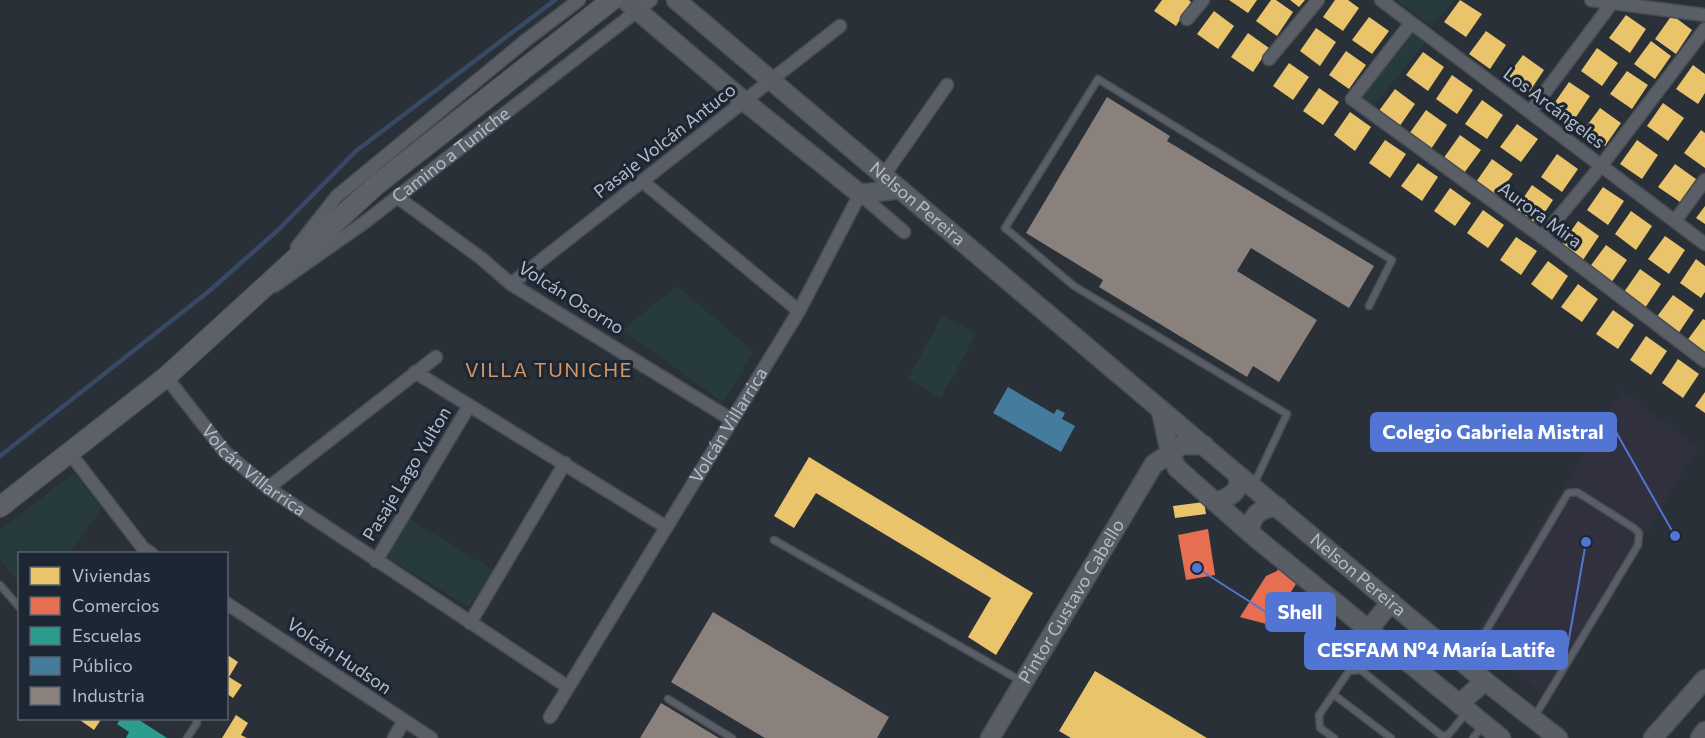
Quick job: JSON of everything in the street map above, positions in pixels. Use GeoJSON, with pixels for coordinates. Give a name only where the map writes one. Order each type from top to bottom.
{"type":"FeatureCollection","features":[{"type":"Feature","properties":{"kind":"main road","name":"Camino a Tuniche"},"geometry":{"type":"LineString","coordinates":[[0,507],[166,377],[412,156],[612,0]]}},
{"type":"Feature","properties":{"kind":"street","name":"Camino a Tuniche"},"geometry":{"type":"LineString","coordinates":[[271,282],[337,196],[516,48],[579,0]]}},
{"type":"Feature","properties":{"kind":"street","name":"Nelson Pereira"},"geometry":{"type":"LineString","coordinates":[[676,0],[1237,474],[1485,681],[1558,738]]}},
{"type":"Feature","properties":{"kind":"street"},"geometry":{"type":"LineString","coordinates":[[1187,19],[1203,0]]}},
{"type":"Feature","properties":{"kind":"street"},"geometry":{"type":"LineString","coordinates":[[1269,59],[1318,0]]}},
{"type":"Feature","properties":{"kind":"street","name":"Los Arcángeles"},"geometry":{"type":"LineString","coordinates":[[1381,0],[1705,244]]}},
{"type":"Feature","properties":{"kind":"street"},"geometry":{"type":"LineString","coordinates":[[1399,14],[1402,0]]}},
{"type":"Feature","properties":{"kind":"street"},"geometry":{"type":"LineString","coordinates":[[1591,0],[1705,15]]}},
{"type":"Feature","properties":{"kind":"street"},"geometry":{"type":"LineString","coordinates":[[1530,112],[1612,3]]}},
{"type":"Feature","properties":{"kind":"street","name":"Camino a Tuniche"},"geometry":{"type":"LineString","coordinates":[[248,302],[294,274],[397,197],[637,4]]}},
{"type":"Feature","properties":{"kind":"street","name":"Nelson Pereira"},"geometry":{"type":"LineString","coordinates":[[637,4],[744,101],[904,232]]}},
{"type":"Feature","properties":{"kind":"street","name":"Aurora Mira"},"geometry":{"type":"LineString","coordinates":[[1411,23],[1352,99],[1542,237],[1705,362]]}},
{"type":"Feature","properties":{"kind":"street","name":"Pasaje Volcán Antuco"},"geometry":{"type":"LineString","coordinates":[[512,284],[840,26]]}},
{"type":"Feature","properties":{"kind":"street"},"geometry":{"type":"LineString","coordinates":[[1542,237],[1601,166],[1705,29]]}},
{"type":"Feature","properties":{"kind":"street"},"geometry":{"type":"LineString","coordinates":[[884,176],[947,85]]}},
{"type":"Feature","properties":{"kind":"street"},"geometry":{"type":"LineString","coordinates":[[1674,221],[1705,180]]}},
{"type":"Feature","properties":{"kind":"street"},"geometry":{"type":"LineString","coordinates":[[642,181],[799,311]]}},
{"type":"Feature","properties":{"kind":"street"},"geometry":{"type":"LineString","coordinates":[[860,194],[900,189]]}},
{"type":"Feature","properties":{"kind":"street","name":"Volcán Villarrica"},"geometry":{"type":"LineString","coordinates":[[550,717],[799,311],[860,194]]}},
{"type":"Feature","properties":{"kind":"street","name":"Volcán Osorno"},"geometry":{"type":"LineString","coordinates":[[397,197],[482,258],[512,284],[732,420]]}},
{"type":"Feature","properties":{"kind":"street"},"geometry":{"type":"LineString","coordinates":[[268,488],[436,357]]}},
{"type":"Feature","properties":{"kind":"street"},"geometry":{"type":"LineString","coordinates":[[415,372],[666,527]]}},
{"type":"Feature","properties":{"kind":"street","name":"Volcán Villarrica"},"geometry":{"type":"LineString","coordinates":[[166,377],[225,452],[268,488],[568,687]]}},
{"type":"Feature","properties":{"kind":"street","name":"Pasaje Lago Yulton"},"geometry":{"type":"LineString","coordinates":[[376,561],[469,406]]}},
{"type":"Feature","properties":{"kind":"street","name":"Nelson Pereira"},"geometry":{"type":"LineString","coordinates":[[1160,409],[1167,428],[1170,452],[1177,468],[1250,533],[1369,629],[1462,713],[1477,733],[1501,738]]}},
{"type":"Feature","properties":{"kind":"street"},"geometry":{"type":"LineString","coordinates":[[1170,452],[1185,444],[1204,445]]}},
{"type":"Feature","properties":{"kind":"street"},"geometry":{"type":"LineString","coordinates":[[69,452],[143,548],[149,552]]}},
{"type":"Feature","properties":{"kind":"street","name":"Pintor Gustavo Cabello"},"geometry":{"type":"LineString","coordinates":[[990,738],[1154,464],[1170,452]]}},
{"type":"Feature","properties":{"kind":"street"},"geometry":{"type":"LineString","coordinates":[[470,623],[565,463]]}},
{"type":"Feature","properties":{"kind":"street"},"geometry":{"type":"LineString","coordinates":[[1215,502],[1234,492],[1238,486],[1237,474]]}},
{"type":"Feature","properties":{"kind":"street"},"geometry":{"type":"LineString","coordinates":[[1250,533],[1257,513],[1262,509],[1278,507]]}},
{"type":"Feature","properties":{"kind":"street"},"geometry":{"type":"LineString","coordinates":[[1369,629],[1391,602]]}},
{"type":"Feature","properties":{"kind":"street","name":"Volcán Hudson"},"geometry":{"type":"LineString","coordinates":[[228,604],[431,738]]}},
{"type":"Feature","properties":{"kind":"street"},"geometry":{"type":"LineString","coordinates":[[1653,738],[1705,679]]}},
{"type":"Feature","properties":{"kind":"street"},"geometry":{"type":"LineString","coordinates":[[1462,713],[1485,681]]}},
{"type":"Feature","properties":{"kind":"street"},"geometry":{"type":"LineString","coordinates":[[394,738],[404,721]]}},
{"type":"Feature","properties":{"kind":"street"},"geometry":{"type":"LineString","coordinates":[[1700,738],[1705,731]]}},
{"type":"Feature","properties":{"kind":"lane"},"geometry":{"type":"LineString","coordinates":[[1253,487],[1287,414],[1074,285],[1005,228],[1098,79],[1392,260],[1370,306]]}},
{"type":"Feature","properties":{"kind":"lane"},"geometry":{"type":"LineString","coordinates":[[1466,665],[1568,493],[1578,492],[1635,528],[1639,533],[1638,544],[1541,701],[1533,719]]}},
{"type":"Feature","properties":{"kind":"lane"},"geometry":{"type":"LineString","coordinates":[[774,540],[1023,683]]}},
{"type":"Feature","properties":{"kind":"lane"},"geometry":{"type":"LineString","coordinates":[[0,585],[18,606]]}},
{"type":"Feature","properties":{"kind":"lane"},"geometry":{"type":"LineString","coordinates":[[1334,738],[1320,728],[1317,722],[1319,715],[1349,671],[1355,668],[1442,736],[1449,734],[1462,713]]}},
{"type":"Feature","properties":{"kind":"lane"},"geometry":{"type":"LineString","coordinates":[[1333,694],[1391,738]]}},
{"type":"Feature","properties":{"kind":"lane"},"geometry":{"type":"LineString","coordinates":[[668,699],[732,738]]}},
{"type":"Feature","properties":{"kind":"lane"},"geometry":{"type":"LineString","coordinates":[[187,738],[197,723],[196,720]]}},
{"type":"Feature","properties":{"kind":"shaded area"},"geometry":{"type":"Polygon","coordinates":[[[1622,391],[1698,447],[1546,698],[1473,637],[1622,391]]]}},
{"type":"Feature","properties":{"kind":"green space"},"geometry":{"type":"Polygon","coordinates":[[[1396,0],[1454,0],[1432,26],[1396,0]]]}},
{"type":"Feature","properties":{"kind":"green space"},"geometry":{"type":"Polygon","coordinates":[[[1411,23],[1430,37],[1369,112],[1352,99],[1411,23]]]}},
{"type":"Feature","properties":{"kind":"green space"},"geometry":{"type":"Polygon","coordinates":[[[677,286],[754,352],[723,402],[622,330],[677,286]]]}},
{"type":"Feature","properties":{"kind":"green space"},"geometry":{"type":"Polygon","coordinates":[[[943,315],[976,334],[941,398],[908,379],[943,315]]]}},
{"type":"Feature","properties":{"kind":"green space"},"geometry":{"type":"Polygon","coordinates":[[[74,473],[102,508],[71,552],[18,552],[18,581],[0,560],[0,530],[74,473]]]}},
{"type":"Feature","properties":{"kind":"green space"},"geometry":{"type":"Polygon","coordinates":[[[409,519],[493,570],[469,607],[387,557],[409,519]]]}},
{"type":"Feature","properties":{"kind":"building: Viviendas"},"geometry":{"type":"Polygon","coordinates":[[[1162,0],[1189,0],[1191,2],[1176,26],[1154,11],[1162,0]]]}},
{"type":"Feature","properties":{"kind":"building: Viviendas"},"geometry":{"type":"Polygon","coordinates":[[[1229,0],[1257,0],[1248,13],[1229,0]]]}},
{"type":"Feature","properties":{"kind":"building: Viviendas"},"geometry":{"type":"Polygon","coordinates":[[[1271,0],[1276,0],[1293,12],[1277,36],[1256,21],[1271,0]]]}},
{"type":"Feature","properties":{"kind":"building: Viviendas"},"geometry":{"type":"Polygon","coordinates":[[[1290,0],[1305,0],[1299,7],[1290,0]]]}},
{"type":"Feature","properties":{"kind":"building: Viviendas"},"geometry":{"type":"Polygon","coordinates":[[[1335,0],[1348,0],[1359,8],[1343,31],[1323,17],[1335,0]]]}},
{"type":"Feature","properties":{"kind":"building: Viviendas"},"geometry":{"type":"Polygon","coordinates":[[[1460,0],[1482,14],[1466,37],[1444,22],[1460,0]]]}},
{"type":"Feature","properties":{"kind":"building: Viviendas"},"geometry":{"type":"Polygon","coordinates":[[[1214,11],[1234,26],[1218,49],[1197,34],[1214,11]]]}},
{"type":"Feature","properties":{"kind":"building: Viviendas"},"geometry":{"type":"Polygon","coordinates":[[[1626,15],[1646,29],[1630,53],[1609,38],[1626,15]]]}},
{"type":"Feature","properties":{"kind":"building: Viviendas"},"geometry":{"type":"Polygon","coordinates":[[[1672,15],[1692,30],[1676,54],[1655,39],[1672,15]]]}},
{"type":"Feature","properties":{"kind":"building: Viviendas"},"geometry":{"type":"Polygon","coordinates":[[[1369,17],[1389,31],[1372,54],[1352,40],[1369,17]]]}},
{"type":"Feature","properties":{"kind":"building: Viviendas"},"geometry":{"type":"Polygon","coordinates":[[[1316,28],[1336,42],[1320,66],[1300,51],[1316,28]]]}},
{"type":"Feature","properties":{"kind":"building: Viviendas"},"geometry":{"type":"Polygon","coordinates":[[[1486,31],[1506,45],[1490,69],[1469,54],[1486,31]]]}},
{"type":"Feature","properties":{"kind":"building: Viviendas"},"geometry":{"type":"Polygon","coordinates":[[[1248,33],[1269,48],[1253,72],[1231,57],[1248,33]]]}},
{"type":"Feature","properties":{"kind":"building: Viviendas"},"geometry":{"type":"Polygon","coordinates":[[[1651,41],[1671,56],[1655,79],[1634,64],[1651,41]]]}},
{"type":"Feature","properties":{"kind":"building: Viviendas"},"geometry":{"type":"Polygon","coordinates":[[[1597,48],[1618,63],[1602,86],[1581,71],[1597,48]]]}},
{"type":"Feature","properties":{"kind":"building: Viviendas"},"geometry":{"type":"Polygon","coordinates":[[[1346,51],[1366,65],[1349,89],[1329,75],[1346,51]]]}},
{"type":"Feature","properties":{"kind":"building: Viviendas"},"geometry":{"type":"Polygon","coordinates":[[[1423,52],[1444,67],[1428,91],[1406,75],[1423,52]]]}},
{"type":"Feature","properties":{"kind":"building: Viviendas"},"geometry":{"type":"Polygon","coordinates":[[[1523,55],[1544,70],[1528,94],[1506,78],[1523,55]]]}},
{"type":"Feature","properties":{"kind":"building: Viviendas"},"geometry":{"type":"Polygon","coordinates":[[[1289,63],[1309,77],[1293,100],[1273,86],[1289,63]]]}},
{"type":"Feature","properties":{"kind":"building: Viviendas"},"geometry":{"type":"Polygon","coordinates":[[[1693,65],[1705,74],[1705,93],[1698,104],[1676,89],[1693,65]]]}},
{"type":"Feature","properties":{"kind":"building: Viviendas"},"geometry":{"type":"Polygon","coordinates":[[[1627,71],[1648,85],[1632,109],[1610,94],[1627,71]]]}},
{"type":"Feature","properties":{"kind":"building: Viviendas"},"geometry":{"type":"Polygon","coordinates":[[[1452,75],[1473,90],[1457,114],[1436,99],[1452,75]]]}},
{"type":"Feature","properties":{"kind":"building: Viviendas"},"geometry":{"type":"Polygon","coordinates":[[[1569,82],[1590,96],[1574,120],[1553,105],[1569,82]]]}},
{"type":"Feature","properties":{"kind":"building: Viviendas"},"geometry":{"type":"Polygon","coordinates":[[[1319,88],[1339,102],[1323,125],[1303,111],[1319,88]]]}},
{"type":"Feature","properties":{"kind":"building: Viviendas"},"geometry":{"type":"Polygon","coordinates":[[[1395,89],[1415,104],[1399,127],[1378,112],[1395,89]]]}},
{"type":"Feature","properties":{"kind":"building: Viviendas"},"geometry":{"type":"Polygon","coordinates":[[[1482,100],[1503,115],[1487,139],[1465,124],[1482,100]]]}},
{"type":"Feature","properties":{"kind":"building: Viviendas"},"geometry":{"type":"Polygon","coordinates":[[[1663,103],[1684,118],[1668,141],[1647,126],[1663,103]]]}},
{"type":"Feature","properties":{"kind":"building: Viviendas"},"geometry":{"type":"Polygon","coordinates":[[[1600,108],[1621,123],[1605,146],[1583,131],[1600,108]]]}},
{"type":"Feature","properties":{"kind":"building: Viviendas"},"geometry":{"type":"Polygon","coordinates":[[[1426,110],[1447,125],[1431,149],[1409,134],[1426,110]]]}},
{"type":"Feature","properties":{"kind":"building: Viviendas"},"geometry":{"type":"Polygon","coordinates":[[[1350,112],[1371,127],[1355,151],[1334,135],[1350,112]]]}},
{"type":"Feature","properties":{"kind":"building: Viviendas"},"geometry":{"type":"Polygon","coordinates":[[[1517,124],[1538,139],[1521,162],[1500,147],[1517,124]]]}},
{"type":"Feature","properties":{"kind":"building: Viviendas"},"geometry":{"type":"Polygon","coordinates":[[[1701,130],[1705,133],[1705,168],[1684,153],[1701,130]]]}},
{"type":"Feature","properties":{"kind":"building: Viviendas"},"geometry":{"type":"Polygon","coordinates":[[[1460,135],[1481,150],[1464,173],[1443,159],[1460,135]]]}},
{"type":"Feature","properties":{"kind":"building: Viviendas"},"geometry":{"type":"Polygon","coordinates":[[[1385,140],[1406,154],[1390,178],[1369,163],[1385,140]]]}},
{"type":"Feature","properties":{"kind":"building: Viviendas"},"geometry":{"type":"Polygon","coordinates":[[[1637,140],[1658,155],[1642,179],[1620,164],[1637,140]]]}},
{"type":"Feature","properties":{"kind":"building: Viviendas"},"geometry":{"type":"Polygon","coordinates":[[[1557,154],[1578,169],[1562,192],[1541,177],[1557,154]]]}},
{"type":"Feature","properties":{"kind":"building: Viviendas"},"geometry":{"type":"Polygon","coordinates":[[[1492,159],[1513,174],[1497,197],[1476,182],[1492,159]]]}},
{"type":"Feature","properties":{"kind":"building: Viviendas"},"geometry":{"type":"Polygon","coordinates":[[[1418,163],[1438,177],[1422,201],[1401,186],[1418,163]]]}},
{"type":"Feature","properties":{"kind":"building: Viviendas"},"geometry":{"type":"Polygon","coordinates":[[[1675,164],[1696,179],[1680,202],[1658,187],[1675,164]]]}},
{"type":"Feature","properties":{"kind":"building: Viviendas"},"geometry":{"type":"Polygon","coordinates":[[[1532,185],[1553,200],[1537,224],[1516,209],[1532,185]]]}},
{"type":"Feature","properties":{"kind":"building: Viviendas"},"geometry":{"type":"Polygon","coordinates":[[[1603,187],[1624,201],[1608,225],[1587,210],[1603,187]]]}},
{"type":"Feature","properties":{"kind":"building: Viviendas"},"geometry":{"type":"Polygon","coordinates":[[[1450,188],[1471,203],[1455,226],[1434,211],[1450,188]]]}},
{"type":"Feature","properties":{"kind":"building: Viviendas"},"geometry":{"type":"Polygon","coordinates":[[[1705,206],[1705,224],[1696,218],[1705,206]]]}},
{"type":"Feature","properties":{"kind":"building: Viviendas"},"geometry":{"type":"Polygon","coordinates":[[[1483,210],[1504,225],[1488,248],[1467,233],[1483,210]]]}},
{"type":"Feature","properties":{"kind":"building: Viviendas"},"geometry":{"type":"Polygon","coordinates":[[[1631,211],[1652,226],[1636,250],[1615,234],[1631,211]]]}},
{"type":"Feature","properties":{"kind":"building: Viviendas"},"geometry":{"type":"Polygon","coordinates":[[[1578,221],[1599,236],[1583,260],[1561,245],[1578,221]]]}},
{"type":"Feature","properties":{"kind":"building: Viviendas"},"geometry":{"type":"Polygon","coordinates":[[[1665,236],[1685,250],[1669,274],[1648,259],[1665,236]]]}},
{"type":"Feature","properties":{"kind":"building: Viviendas"},"geometry":{"type":"Polygon","coordinates":[[[1516,237],[1537,251],[1521,275],[1500,260],[1516,237]]]}},
{"type":"Feature","properties":{"kind":"building: Viviendas"},"geometry":{"type":"Polygon","coordinates":[[[1606,245],[1627,260],[1611,283],[1589,268],[1606,245]]]}},
{"type":"Feature","properties":{"kind":"building: Viviendas"},"geometry":{"type":"Polygon","coordinates":[[[1696,259],[1705,266],[1705,292],[1701,298],[1680,283],[1696,259]]]}},
{"type":"Feature","properties":{"kind":"building: Viviendas"},"geometry":{"type":"Polygon","coordinates":[[[1548,261],[1568,276],[1552,300],[1531,284],[1548,261]]]}},
{"type":"Feature","properties":{"kind":"building: Viviendas"},"geometry":{"type":"Polygon","coordinates":[[[1640,269],[1661,284],[1645,308],[1624,292],[1640,269]]]}},
{"type":"Feature","properties":{"kind":"building: Viviendas"},"geometry":{"type":"Polygon","coordinates":[[[1578,284],[1598,299],[1582,322],[1561,307],[1578,284]]]}},
{"type":"Feature","properties":{"kind":"building: Viviendas"},"geometry":{"type":"Polygon","coordinates":[[[1673,295],[1694,310],[1678,334],[1656,318],[1673,295]]]}},
{"type":"Feature","properties":{"kind":"building: Viviendas"},"geometry":{"type":"Polygon","coordinates":[[[1613,310],[1634,325],[1618,349],[1596,334],[1613,310]]]}},
{"type":"Feature","properties":{"kind":"building: Viviendas"},"geometry":{"type":"Polygon","coordinates":[[[1703,319],[1705,320],[1705,355],[1686,342],[1703,319]]]}},
{"type":"Feature","properties":{"kind":"building: Viviendas"},"geometry":{"type":"Polygon","coordinates":[[[1646,336],[1667,351],[1651,375],[1630,360],[1646,336]]]}},
{"type":"Feature","properties":{"kind":"building: Viviendas"},"geometry":{"type":"Polygon","coordinates":[[[1678,359],[1699,374],[1683,398],[1662,383],[1678,359]]]}},
{"type":"Feature","properties":{"kind":"building: Viviendas"},"geometry":{"type":"Polygon","coordinates":[[[1705,392],[1705,413],[1695,406],[1705,392]]]}},
{"type":"Feature","properties":{"kind":"building: Viviendas"},"geometry":{"type":"Polygon","coordinates":[[[809,457],[1033,593],[996,655],[968,637],[991,598],[816,493],[794,528],[774,516],[809,457]]]}},
{"type":"Feature","properties":{"kind":"building: Viviendas"},"geometry":{"type":"Polygon","coordinates":[[[1204,502],[1206,514],[1175,518],[1173,506],[1204,502]]]}},
{"type":"Feature","properties":{"kind":"building: Viviendas"},"geometry":{"type":"Polygon","coordinates":[[[228,655],[238,662],[229,677],[242,685],[233,698],[228,694],[228,655]]]}},
{"type":"Feature","properties":{"kind":"building: Viviendas"},"geometry":{"type":"Polygon","coordinates":[[[1095,671],[1207,738],[1071,738],[1059,731],[1095,671]]]}},
{"type":"Feature","properties":{"kind":"building: Viviendas"},"geometry":{"type":"Polygon","coordinates":[[[236,715],[248,723],[241,735],[247,738],[222,738],[236,715]]]}},
{"type":"Feature","properties":{"kind":"building: Viviendas"},"geometry":{"type":"Polygon","coordinates":[[[80,720],[101,720],[94,730],[80,720]]]}},
{"type":"Feature","properties":{"kind":"building: Comercios"},"geometry":{"type":"Polygon","coordinates":[[[1208,529],[1215,575],[1186,580],[1178,535],[1208,529]]]}},
{"type":"Feature","properties":{"kind":"building: Comercios"},"geometry":{"type":"Polygon","coordinates":[[[1281,564],[1301,576],[1270,625],[1240,617],[1266,576],[1277,571],[1281,564]]]}},
{"type":"Feature","properties":{"kind":"building: Escuelas"},"geometry":{"type":"Polygon","coordinates":[[[120,720],[139,720],[167,738],[126,738],[129,732],[117,724],[120,720]]]}},
{"type":"Feature","properties":{"kind":"building: Público"},"geometry":{"type":"Polygon","coordinates":[[[1008,387],[1054,414],[1057,409],[1065,413],[1062,419],[1075,426],[1061,452],[993,413],[1008,387]]]}},
{"type":"Feature","properties":{"kind":"building: Industria"},"geometry":{"type":"Polygon","coordinates":[[[1107,97],[1170,136],[1167,141],[1374,266],[1349,308],[1251,248],[1237,271],[1317,320],[1279,382],[1253,366],[1247,377],[1099,287],[1103,280],[1026,233],[1107,97]]]}},
{"type":"Feature","properties":{"kind":"building: Industria"},"geometry":{"type":"Polygon","coordinates":[[[713,612],[889,717],[877,738],[765,738],[671,682],[713,612]]]}},
{"type":"Feature","properties":{"kind":"building: Industria"},"geometry":{"type":"Polygon","coordinates":[[[661,703],[719,738],[640,738],[661,703]]]}},
{"type":"Feature","properties":{"kind":"waterway"},"geometry":{"type":"LineString","coordinates":[[0,456],[208,292],[277,231],[356,151],[555,0]]}},
{"type":"Feature","properties":{"kind":"place","name":"Colegio Gabriela Mistral"},"geometry":{"type":"Point","coordinates":[1675,536]}},
{"type":"Feature","properties":{"kind":"place","name":"CESFAM Nº4 María Latife"},"geometry":{"type":"Point","coordinates":[1586,542]}},
{"type":"Feature","properties":{"kind":"place","name":"Shell"},"geometry":{"type":"Point","coordinates":[1197,568]}},
{"type":"Feature","properties":{"kind":"district","name":"VILLA TUNICHE"},"geometry":{"type":"Point","coordinates":[549,370]}}]}
